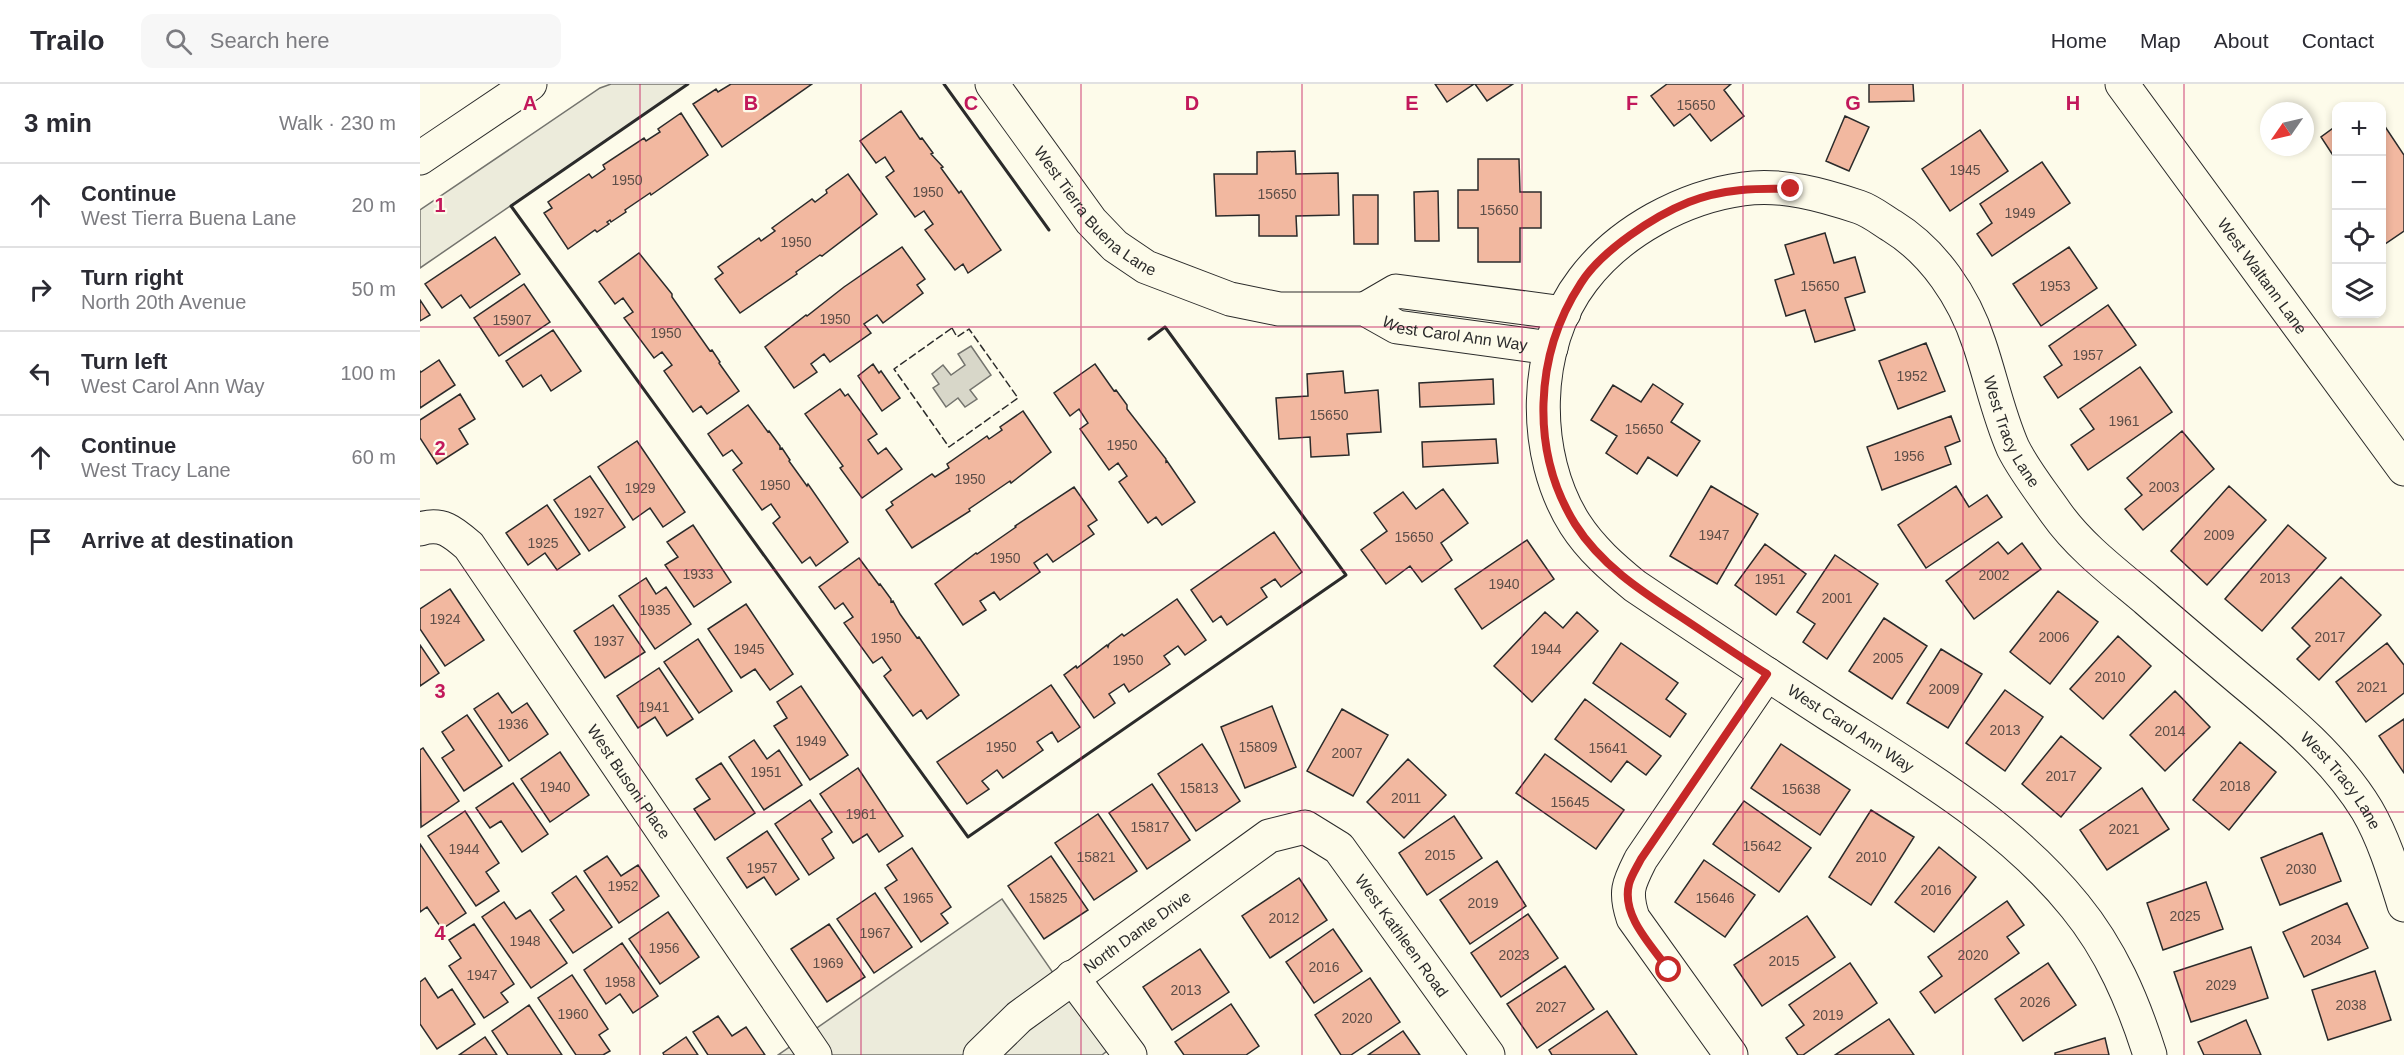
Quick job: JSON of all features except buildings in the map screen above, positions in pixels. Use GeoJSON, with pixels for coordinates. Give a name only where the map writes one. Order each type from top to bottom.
{"type":"FeatureCollection","features":[{"type":"Feature","properties":{"kind":"street"},"geometry":{"type":"LineString","coordinates":[[420,158],[530,84]]}},
{"type":"Feature","properties":{"kind":"street","name":"West Tierra Buena Lane"},"geometry":{"type":"LineString","coordinates":[[992,84],[1091,221],[1115,246],[1146,267],[1230,299]]}},
{"type":"Feature","properties":{"kind":"street","name":"West Waltann Lane"},"geometry":{"type":"LineString","coordinates":[[2122,84],[2404,469]]}},
{"type":"Feature","properties":{"kind":"street","name":"West Tracy Lane"},"geometry":{"type":"LineString","coordinates":[[1564,313],[1581,282],[1604,257],[1645,226],[1689,202],[1745,188],[1791,189],[1862,208],[1910,237],[1954,288],[1968,313],[2014,450],[2059,517],[2089,550],[2292,723],[2333,765],[2368,810],[2391,864],[2404,905]]}},
{"type":"Feature","properties":{"kind":"street","name":"West Carol Ann Way"},"geometry":{"type":"LineString","coordinates":[[1365,309],[1396,291],[1564,313],[1551,348],[1543,395],[1544,441],[1559,493],[1576,525],[1603,559],[1635,586],[1924,775],[1990,824],[2028,856],[2076,906],[2099,938],[2134,1006],[2150,1055]]}},
{"type":"Feature","properties":{"kind":"street","name":"West Carol Ann Way"},"geometry":{"type":"LineString","coordinates":[[1230,299],[1279,309],[1365,309],[1397,327],[1551,348]]}},
{"type":"Feature","properties":{"kind":"street","name":"West Busoni Place"},"geometry":{"type":"LineString","coordinates":[[426,527],[450,530],[469,546],[815,1055]]}},
{"type":"Feature","properties":{"kind":"street"},"geometry":{"type":"LineString","coordinates":[[1731,1055],[1633,918],[1627,899],[1629,883],[1641,859],[1767,674]]}},
{"type":"Feature","properties":{"kind":"street","name":"North Dante Drive"},"geometry":{"type":"LineString","coordinates":[[980,1055],[1019,1017],[1269,836],[1305,827]]}},
{"type":"Feature","properties":{"kind":"street","name":"West Kathleen Road"},"geometry":{"type":"LineString","coordinates":[[1305,827],[1339,848],[1488,1055]]}},
{"type":"Feature","properties":{"kind":"street"},"geometry":{"type":"LineString","coordinates":[[1072,977],[1130,1055]]}},
{"type":"Feature","properties":{"kind":"shaded area"},"geometry":{"type":"Polygon","coordinates":[[[611,84],[688,84],[420,268],[420,210],[600,88],[611,84]]]}},
{"type":"Feature","properties":{"kind":"shaded area"},"geometry":{"type":"Polygon","coordinates":[[[971,346],[991,375],[970,390],[977,399],[965,407],[958,398],[946,407],[933,388],[939,384],[932,374],[943,365],[951,375],[965,365],[958,354],[971,346]]]}},
{"type":"Feature","properties":{"kind":"shaded area"},"geometry":{"type":"Polygon","coordinates":[[[1002,899],[1107,1051],[1102,1055],[778,1055],[1002,899]]]}},
{"type":"Feature","properties":{"kind":"fence"},"geometry":{"type":"LineString","coordinates":[[952,328],[957,337],[969,329],[1018,398],[949,447],[894,369],[952,328]]}},
{"type":"Feature","properties":{"kind":"wall"},"geometry":{"type":"LineString","coordinates":[[688,84],[511,206],[968,837],[1346,575],[1165,327],[1149,339]]}},
{"type":"Feature","properties":{"kind":"wall"},"geometry":{"type":"LineString","coordinates":[[944,84],[1049,230]]}},
{"type":"Feature","properties":{"kind":"route"},"geometry":{"type":"LineString","coordinates":[[1669,970],[1633,918],[1627,899],[1629,883],[1641,859],[1767,674],[1635,586],[1603,559],[1576,525],[1559,493],[1544,441],[1543,395],[1551,348],[1564,313],[1581,282],[1604,257],[1645,226],[1689,202],[1745,188],[1791,189]]}}]}
